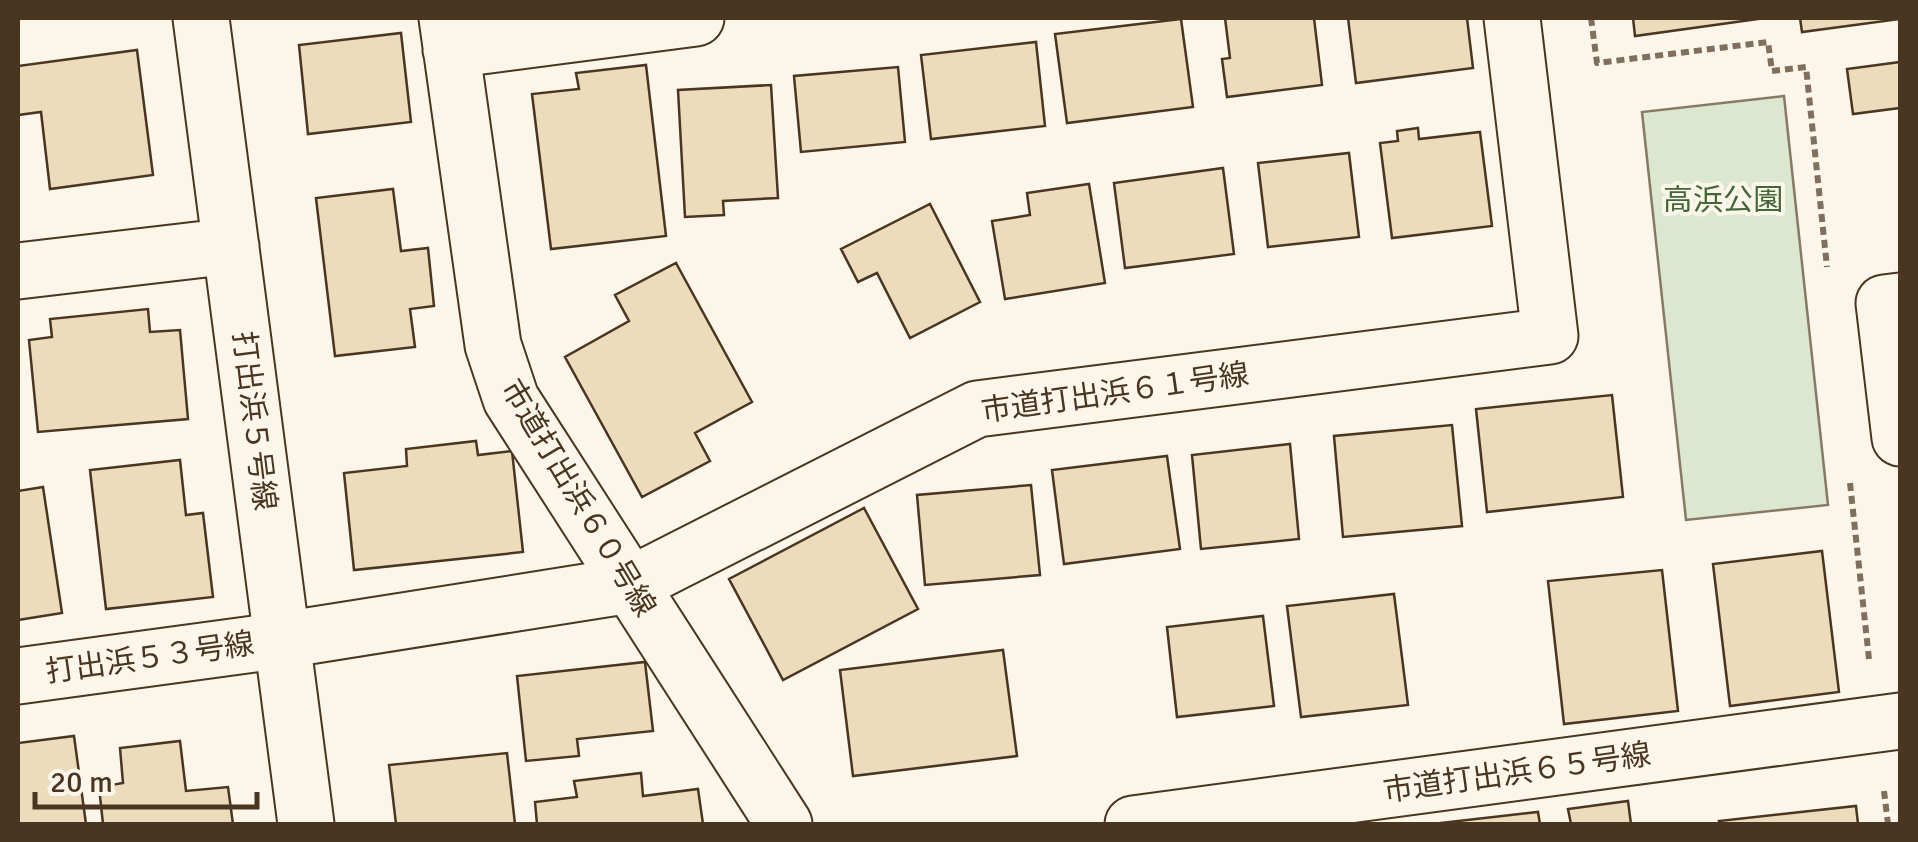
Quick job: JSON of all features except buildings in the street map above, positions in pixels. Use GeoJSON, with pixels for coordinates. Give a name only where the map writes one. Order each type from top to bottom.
{"type":"FeatureCollection","features":[{"type":"Feature","properties":{"kind":"street","name":"打出浜５号線"},"geometry":{"type":"LineString","coordinates":[[201,18],[306,824]]}},
{"type":"Feature","properties":{"kind":"street"},"geometry":{"type":"LineString","coordinates":[[449,34],[696,18]]}},
{"type":"Feature","properties":{"kind":"street","name":"市道打出浜６１号線"},"geometry":{"type":"LineString","coordinates":[[282,640],[630,585],[976,408],[1550,336],[1512,18]]}},
{"type":"Feature","properties":{"kind":"street","name":"市道打出浜６０号線"},"geometry":{"type":"LineString","coordinates":[[449,34],[492,345],[511,399],[784,824]]}},
{"type":"Feature","properties":{"kind":"street"},"geometry":{"type":"LineString","coordinates":[[18,272],[231,246]]}},
{"type":"Feature","properties":{"kind":"street"},"geometry":{"type":"LineString","coordinates":[[1900,301],[1884,303],[1900,438]]}},
{"type":"Feature","properties":{"kind":"street","name":"打出浜５３号線"},"geometry":{"type":"LineString","coordinates":[[18,676],[282,640]]}},
{"type":"Feature","properties":{"kind":"street","name":"市道打出浜６５号線"},"geometry":{"type":"LineString","coordinates":[[1133,824],[1888,723]]}},
{"type":"Feature","properties":{"kind":"path"},"geometry":{"type":"LineString","coordinates":[[1591,18],[1597,63],[1768,42],[1772,71],[1806,67],[1828,280]]}},
{"type":"Feature","properties":{"kind":"path"},"geometry":{"type":"LineString","coordinates":[[1849,473],[1888,723]]}},
{"type":"Feature","properties":{"kind":"green space","name":"高浜公園"},"geometry":{"type":"Polygon","coordinates":[[[1784,96],[1828,505],[1686,520],[1642,112],[1784,96]]]}}]}
